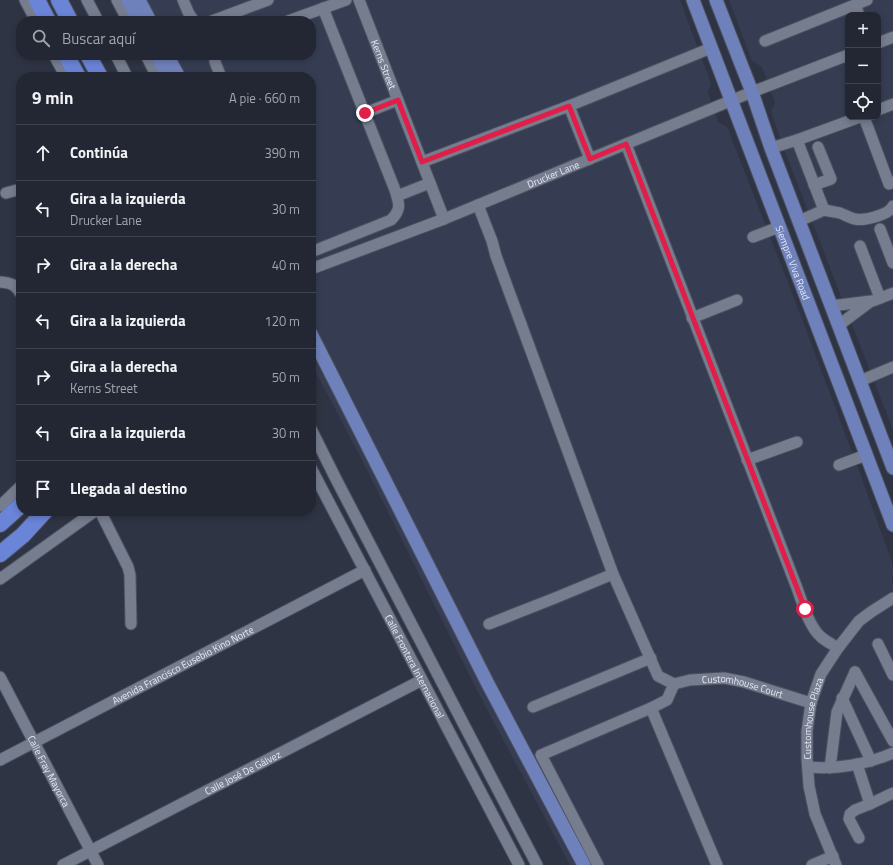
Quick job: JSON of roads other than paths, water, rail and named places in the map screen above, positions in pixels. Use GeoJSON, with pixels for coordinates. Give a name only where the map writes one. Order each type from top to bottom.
{"type":"FeatureCollection","features":[{"type":"Feature","properties":{"kind":"highway"},"geometry":{"type":"LineString","coordinates":[[37,0],[45,16]]}},
{"type":"Feature","properties":{"kind":"highway"},"geometry":{"type":"LineString","coordinates":[[59,0],[67,16]]}},
{"type":"Feature","properties":{"kind":"highway"},"geometry":{"type":"LineString","coordinates":[[69,60],[75,72]]}},
{"type":"Feature","properties":{"kind":"highway"},"geometry":{"type":"LineString","coordinates":[[91,60],[97,72]]}},
{"type":"Feature","properties":{"kind":"highway"},"geometry":{"type":"LineString","coordinates":[[0,524],[16,510]]}},
{"type":"Feature","properties":{"kind":"highway"},"geometry":{"type":"LineString","coordinates":[[2,555],[40,516]]}},
{"type":"Feature","properties":{"kind":"main road"},"geometry":{"type":"LineString","coordinates":[[128,0],[136,16]]}},
{"type":"Feature","properties":{"kind":"main road"},"geometry":{"type":"LineString","coordinates":[[138,0],[147,16]]}},
{"type":"Feature","properties":{"kind":"main road","name":"Siempre Viva Road"},"geometry":{"type":"LineString","coordinates":[[693,0],[893,526]]}},
{"type":"Feature","properties":{"kind":"main road","name":"Siempre Viva Road"},"geometry":{"type":"LineString","coordinates":[[716,0],[752,92],[771,148],[892,461]]}},
{"type":"Feature","properties":{"kind":"main road"},"geometry":{"type":"LineString","coordinates":[[160,60],[166,72]]}},
{"type":"Feature","properties":{"kind":"main road"},"geometry":{"type":"LineString","coordinates":[[170,60],[176,72]]}},
{"type":"Feature","properties":{"kind":"main road"},"geometry":{"type":"LineString","coordinates":[[316,344],[494,695],[584,865]]}},
{"type":"Feature","properties":{"kind":"main road"},"geometry":{"type":"LineString","coordinates":[[316,363],[492,710],[575,865]]}},
{"type":"Feature","properties":{"kind":"street"},"geometry":{"type":"LineString","coordinates":[[25,0],[33,16]]}},
{"type":"Feature","properties":{"kind":"street"},"geometry":{"type":"LineString","coordinates":[[86,0],[95,16]]}},
{"type":"Feature","properties":{"kind":"street"},"geometry":{"type":"LineString","coordinates":[[117,0],[125,16]]}},
{"type":"Feature","properties":{"kind":"street"},"geometry":{"type":"LineString","coordinates":[[183,0],[190,16]]}},
{"type":"Feature","properties":{"kind":"street"},"geometry":{"type":"LineString","coordinates":[[225,16],[268,0]]}},
{"type":"Feature","properties":{"kind":"street"},"geometry":{"type":"LineString","coordinates":[[302,16],[346,0]]}},
{"type":"Feature","properties":{"kind":"street","name":"Kerns Street"},"geometry":{"type":"LineString","coordinates":[[359,0],[444,219]]}},
{"type":"Feature","properties":{"kind":"street"},"geometry":{"type":"LineString","coordinates":[[765,40],[857,10],[867,0]]}},
{"type":"Feature","properties":{"kind":"street"},"geometry":{"type":"LineString","coordinates":[[316,250],[391,220],[396,215],[399,206],[395,190],[324,8]]}},
{"type":"Feature","properties":{"kind":"street"},"geometry":{"type":"LineString","coordinates":[[881,42],[893,37]]}},
{"type":"Feature","properties":{"kind":"street"},"geometry":{"type":"LineString","coordinates":[[422,162],[569,106],[712,48]]}},
{"type":"Feature","properties":{"kind":"street","name":"Drucker Lane"},"geometry":{"type":"LineString","coordinates":[[316,267],[444,219],[752,92],[845,56]]}},
{"type":"Feature","properties":{"kind":"street"},"geometry":{"type":"LineString","coordinates":[[57,60],[63,72]]}},
{"type":"Feature","properties":{"kind":"street"},"geometry":{"type":"LineString","coordinates":[[119,60],[125,72]]}},
{"type":"Feature","properties":{"kind":"street"},"geometry":{"type":"LineString","coordinates":[[148,60],[154,72]]}},
{"type":"Feature","properties":{"kind":"street"},"geometry":{"type":"LineString","coordinates":[[215,60],[219,72]]}},
{"type":"Feature","properties":{"kind":"street"},"geometry":{"type":"LineString","coordinates":[[365,113],[398,100]]}},
{"type":"Feature","properties":{"kind":"street"},"geometry":{"type":"LineString","coordinates":[[881,109],[893,104]]}},
{"type":"Feature","properties":{"kind":"street"},"geometry":{"type":"LineString","coordinates":[[569,106],[590,159]]}},
{"type":"Feature","properties":{"kind":"street"},"geometry":{"type":"LineString","coordinates":[[771,148],[852,120]]}},
{"type":"Feature","properties":{"kind":"street"},"geometry":{"type":"LineString","coordinates":[[865,120],[892,186]]}},
{"type":"Feature","properties":{"kind":"street"},"geometry":{"type":"LineString","coordinates":[[797,140],[824,210]]}},
{"type":"Feature","properties":{"kind":"street"},"geometry":{"type":"LineString","coordinates":[[626,144],[797,588],[814,628],[820,636],[838,648]]}},
{"type":"Feature","properties":{"kind":"street"},"geometry":{"type":"LineString","coordinates":[[814,185],[831,179],[818,147]]}},
{"type":"Feature","properties":{"kind":"street"},"geometry":{"type":"LineString","coordinates":[[397,196],[430,183]]}},
{"type":"Feature","properties":{"kind":"street"},"geometry":{"type":"LineString","coordinates":[[6,193],[16,190]]}},
{"type":"Feature","properties":{"kind":"street"},"geometry":{"type":"LineString","coordinates":[[478,205],[613,574],[658,676],[674,684],[667,700],[541,755],[598,865]]}},
{"type":"Feature","properties":{"kind":"street"},"geometry":{"type":"LineString","coordinates":[[799,221],[824,210],[854,219],[864,219],[886,212],[892,209],[893,206]]}},
{"type":"Feature","properties":{"kind":"street"},"geometry":{"type":"LineString","coordinates":[[752,237],[780,227]]}},
{"type":"Feature","properties":{"kind":"street"},"geometry":{"type":"LineString","coordinates":[[880,229],[893,263]]}},
{"type":"Feature","properties":{"kind":"street"},"geometry":{"type":"LineString","coordinates":[[860,246],[876,300]]}},
{"type":"Feature","properties":{"kind":"street"},"geometry":{"type":"LineString","coordinates":[[0,282],[11,284],[16,288]]}},
{"type":"Feature","properties":{"kind":"street"},"geometry":{"type":"LineString","coordinates":[[839,325],[876,300],[893,293]]}},
{"type":"Feature","properties":{"kind":"street"},"geometry":{"type":"LineString","coordinates":[[692,318],[737,300]]}},
{"type":"Feature","properties":{"kind":"street"},"geometry":{"type":"LineString","coordinates":[[832,306],[876,300]]}},
{"type":"Feature","properties":{"kind":"street"},"geometry":{"type":"LineString","coordinates":[[860,381],[893,367]]}},
{"type":"Feature","properties":{"kind":"street"},"geometry":{"type":"LineString","coordinates":[[316,439],[537,865]]}},
{"type":"Feature","properties":{"kind":"street"},"geometry":{"type":"LineString","coordinates":[[747,460],[797,442]]}},
{"type":"Feature","properties":{"kind":"street"},"geometry":{"type":"LineString","coordinates":[[838,465],[866,454]]}},
{"type":"Feature","properties":{"kind":"street","name":"Calle Frontera Internacional"},"geometry":{"type":"LineString","coordinates":[[316,477],[519,865]]}},
{"type":"Feature","properties":{"kind":"street"},"geometry":{"type":"LineString","coordinates":[[0,506],[16,491]]}},
{"type":"Feature","properties":{"kind":"street"},"geometry":{"type":"LineString","coordinates":[[0,579],[88,516]]}},
{"type":"Feature","properties":{"kind":"street"},"geometry":{"type":"LineString","coordinates":[[102,516],[128,567],[130,576],[131,624]]}},
{"type":"Feature","properties":{"kind":"street","name":"Avenida Francisco Eusebio Kino Norte"},"geometry":{"type":"LineString","coordinates":[[0,760],[365,570]]}},
{"type":"Feature","properties":{"kind":"street"},"geometry":{"type":"LineString","coordinates":[[489,624],[613,574]]}},
{"type":"Feature","properties":{"kind":"street","name":"Customhouse Plaza"},"geometry":{"type":"LineString","coordinates":[[835,861],[815,814],[809,786],[807,759],[811,703],[821,674],[838,648],[859,622],[871,612],[893,598]]}},
{"type":"Feature","properties":{"kind":"street"},"geometry":{"type":"LineString","coordinates":[[878,644],[893,675]]}},
{"type":"Feature","properties":{"kind":"street"},"geometry":{"type":"LineString","coordinates":[[533,707],[651,658]]}},
{"type":"Feature","properties":{"kind":"street"},"geometry":{"type":"LineString","coordinates":[[830,768],[837,712],[855,672],[893,741]]}},
{"type":"Feature","properties":{"kind":"street","name":"Calle Fray Mayorca"},"geometry":{"type":"LineString","coordinates":[[0,677],[98,865]]}},
{"type":"Feature","properties":{"kind":"street","name":"Customhouse Court"},"geometry":{"type":"LineString","coordinates":[[674,684],[690,680],[724,678],[744,682],[811,703]]}},
{"type":"Feature","properties":{"kind":"street","name":"Calle José De Gálvez"},"geometry":{"type":"LineString","coordinates":[[62,865],[422,680]]}},
{"type":"Feature","properties":{"kind":"street"},"geometry":{"type":"LineString","coordinates":[[842,698],[871,761]]}},
{"type":"Feature","properties":{"kind":"street"},"geometry":{"type":"LineString","coordinates":[[651,708],[717,865]]}},
{"type":"Feature","properties":{"kind":"street"},"geometry":{"type":"LineString","coordinates":[[808,767],[821,769],[858,764],[871,761],[893,752]]}},
{"type":"Feature","properties":{"kind":"street"},"geometry":{"type":"LineString","coordinates":[[858,764],[870,804]]}},
{"type":"Feature","properties":{"kind":"street"},"geometry":{"type":"LineString","coordinates":[[859,838],[849,819],[850,814],[855,810],[893,793]]}},
{"type":"Feature","properties":{"kind":"street"},"geometry":{"type":"LineString","coordinates":[[812,865],[835,861]]}}]}
